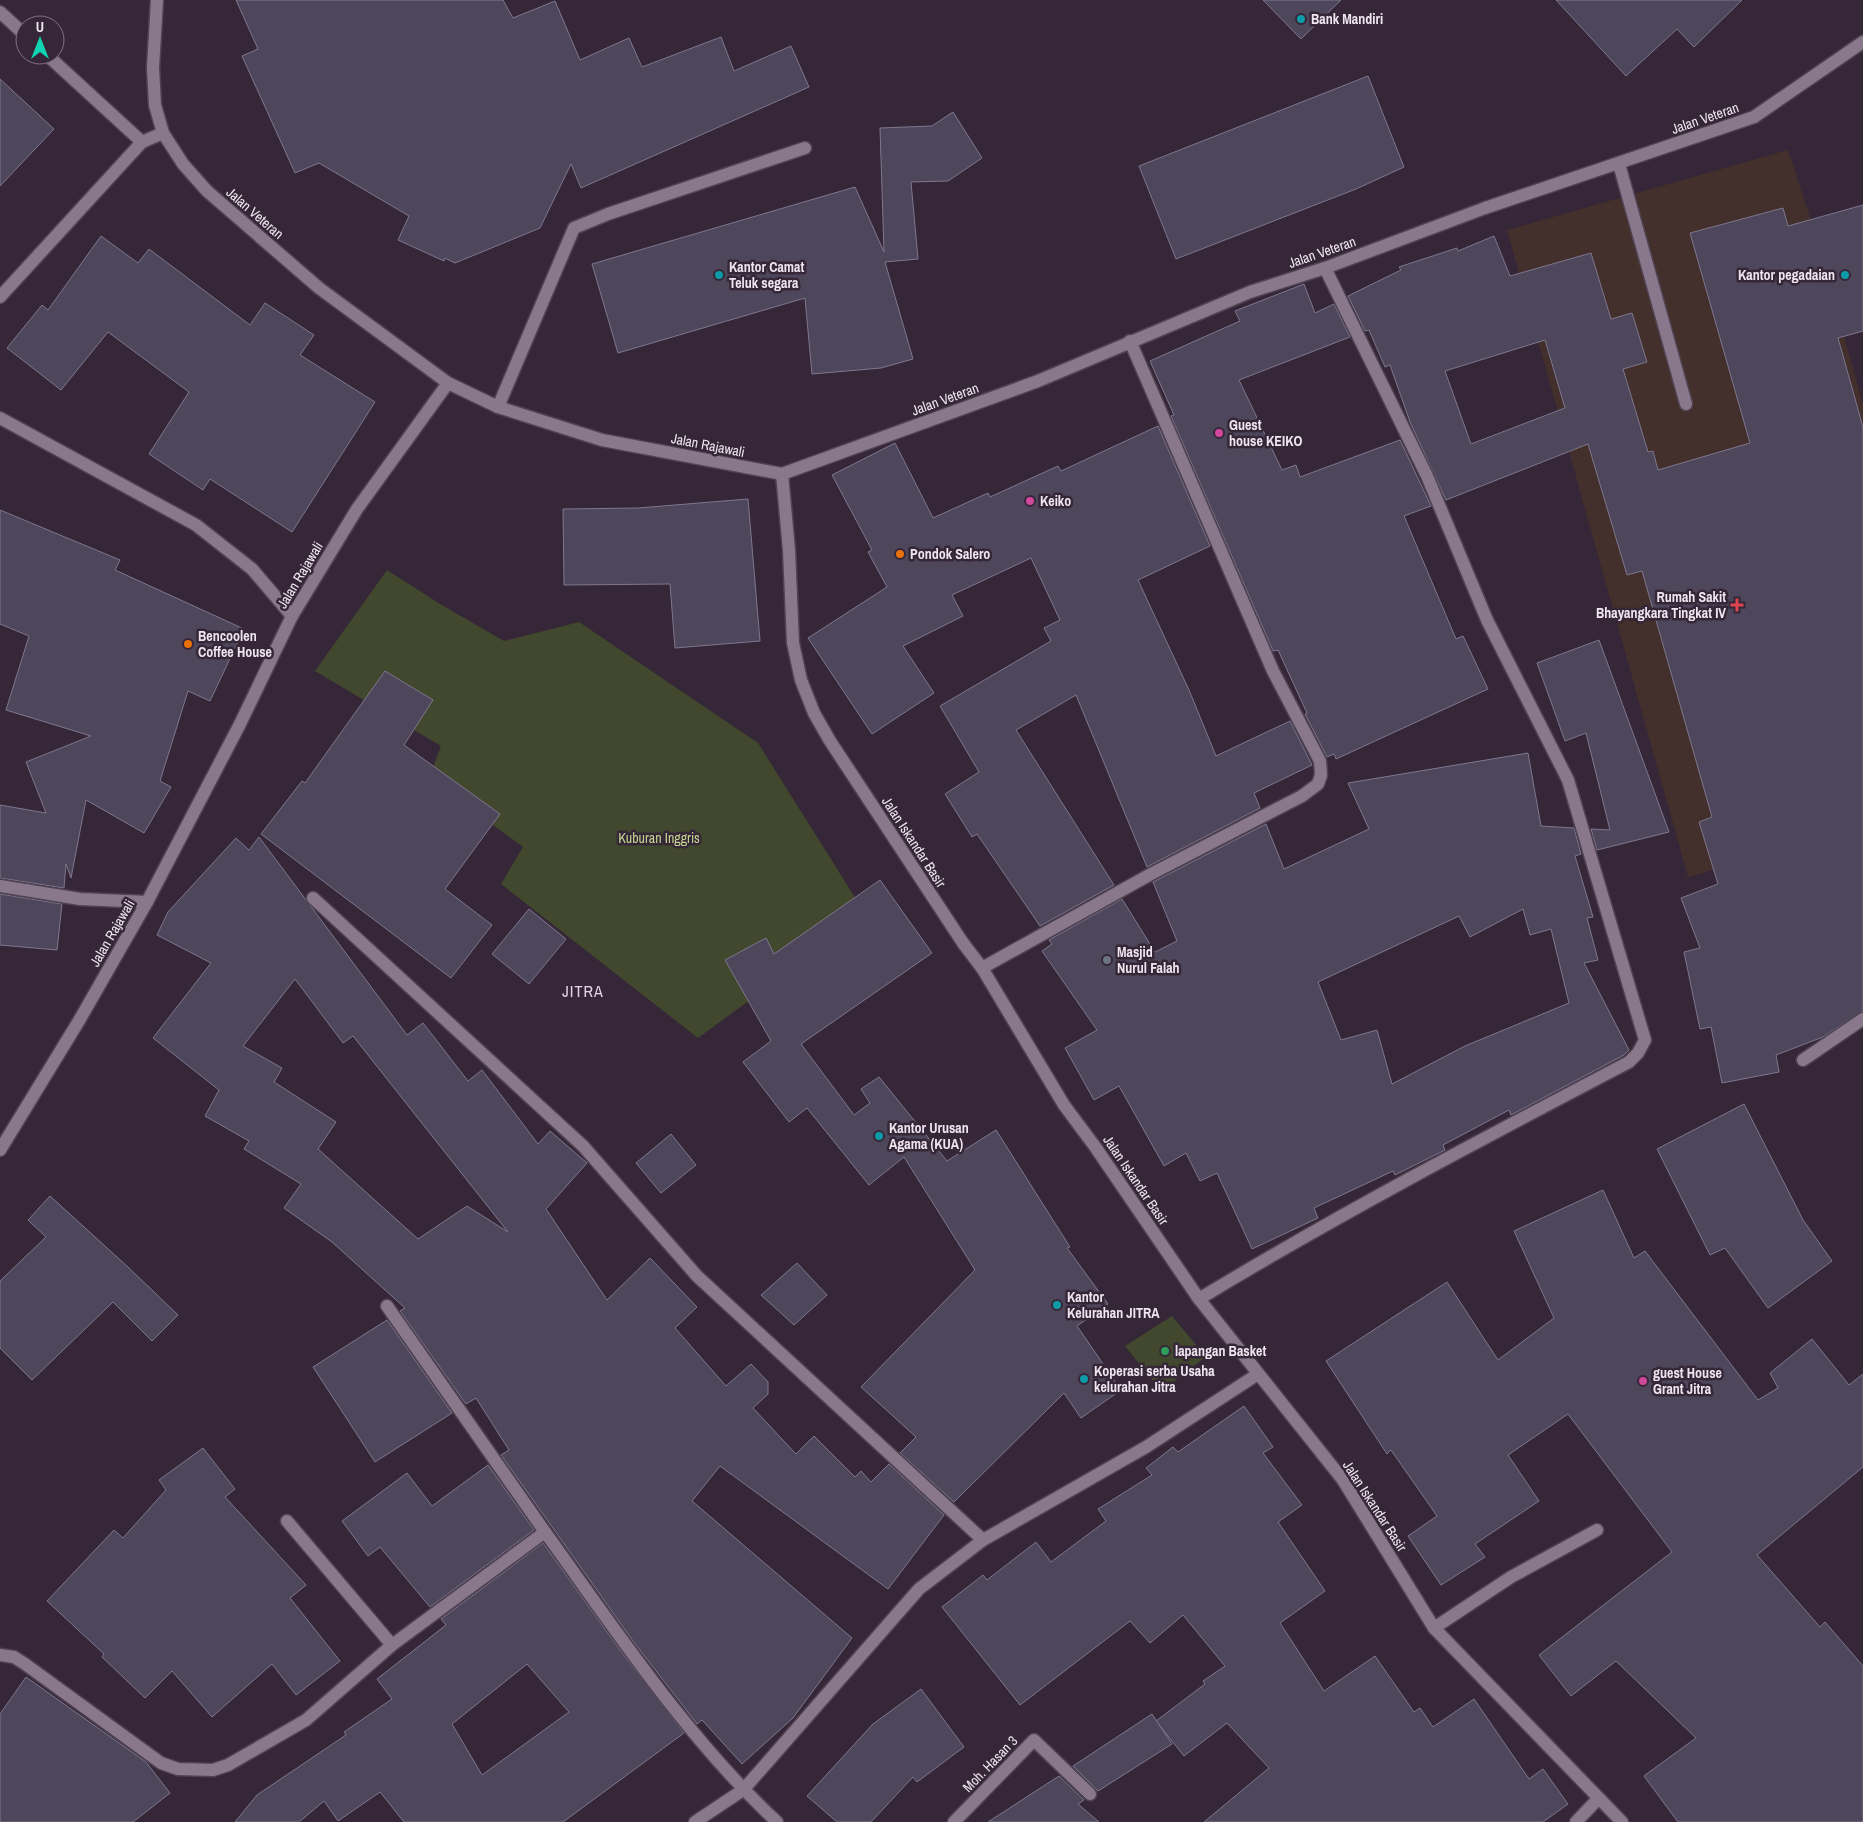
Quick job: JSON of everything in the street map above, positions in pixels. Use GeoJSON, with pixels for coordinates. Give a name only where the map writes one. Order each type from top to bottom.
{"type":"FeatureCollection","features":[{"type":"Feature","properties":{"kind":"street","name":"Jalan Veteran"},"geometry":{"type":"LineString","coordinates":[[157,0],[153,68],[155,105],[163,133],[183,164],[207,191],[319,288],[448,383]]}},
{"type":"Feature","properties":{"kind":"street"},"geometry":{"type":"LineString","coordinates":[[0,12],[15,26]]}},
{"type":"Feature","properties":{"kind":"street","name":"Jalan Veteran"},"geometry":{"type":"LineString","coordinates":[[782,474],[1038,381],[1250,292],[1324,268],[1484,208],[1754,117],[1863,42]]}},
{"type":"Feature","properties":{"kind":"street"},"geometry":{"type":"LineString","coordinates":[[58,65],[142,142]]}},
{"type":"Feature","properties":{"kind":"street"},"geometry":{"type":"LineString","coordinates":[[0,297],[142,142],[163,133]]}},
{"type":"Feature","properties":{"kind":"street"},"geometry":{"type":"LineString","coordinates":[[498,406],[574,228],[608,214],[805,148]]}},
{"type":"Feature","properties":{"kind":"street"},"geometry":{"type":"LineString","coordinates":[[1619,164],[1686,404]]}},
{"type":"Feature","properties":{"kind":"street"},"geometry":{"type":"LineString","coordinates":[[1199,1299],[1295,1241],[1430,1165],[1629,1062],[1638,1053],[1644,1040],[1568,780],[1487,620],[1427,476],[1324,268]]}},
{"type":"Feature","properties":{"kind":"street"},"geometry":{"type":"LineString","coordinates":[[982,968],[1151,874],[1306,794],[1313,790],[1320,779],[1320,761],[1273,671],[1130,341]]}},
{"type":"Feature","properties":{"kind":"street","name":"Jalan Rajawali"},"geometry":{"type":"LineString","coordinates":[[0,1150],[80,1019],[146,902],[240,724],[292,616],[357,509],[448,383],[498,406],[602,440],[782,474]]}},
{"type":"Feature","properties":{"kind":"street"},"geometry":{"type":"LineString","coordinates":[[0,418],[196,525],[252,569],[292,616]]}},
{"type":"Feature","properties":{"kind":"street","name":"Jalan Iskandar Basir"},"geometry":{"type":"LineString","coordinates":[[782,474],[789,550],[793,643],[801,680],[814,713],[957,935],[982,968],[1064,1105],[1096,1148],[1199,1299],[1343,1480],[1434,1628],[1622,1822]]}},
{"type":"Feature","properties":{"kind":"street"},"geometry":{"type":"LineString","coordinates":[[0,886],[80,899],[146,902]]}},
{"type":"Feature","properties":{"kind":"street"},"geometry":{"type":"LineString","coordinates":[[313,898],[583,1146],[697,1276],[983,1540]]}},
{"type":"Feature","properties":{"kind":"street"},"geometry":{"type":"LineString","coordinates":[[1802,1060],[1863,1019]]}},
{"type":"Feature","properties":{"kind":"street"},"geometry":{"type":"LineString","coordinates":[[387,1306],[645,1671],[743,1790],[777,1822]]}},
{"type":"Feature","properties":{"kind":"street"},"geometry":{"type":"LineString","coordinates":[[695,1822],[743,1790],[920,1589],[983,1540],[1146,1447],[1258,1374]]}},
{"type":"Feature","properties":{"kind":"street"},"geometry":{"type":"LineString","coordinates":[[287,1521],[392,1645]]}},
{"type":"Feature","properties":{"kind":"street"},"geometry":{"type":"LineString","coordinates":[[1434,1628],[1511,1577],[1597,1530]]}},
{"type":"Feature","properties":{"kind":"street"},"geometry":{"type":"LineString","coordinates":[[0,1656],[14,1657],[25,1664],[161,1763],[178,1769],[213,1770],[228,1765],[306,1720],[392,1645],[546,1532]]}},
{"type":"Feature","properties":{"kind":"street","name":"Moh. Hasan 3"},"geometry":{"type":"LineString","coordinates":[[954,1822],[1034,1740],[1090,1794]]}},
{"type":"Feature","properties":{"kind":"street"},"geometry":{"type":"LineString","coordinates":[[1576,1822],[1598,1799]]}},
{"type":"Feature","properties":{"kind":"shaded area","name":"Rumah Sakit Bhayangkara Tingkat IV"},"geometry":{"type":"Polygon","coordinates":[[[1788,150],[1811,220],[1863,404],[1863,828],[1688,877],[1507,230],[1788,150]]]}},
{"type":"Feature","properties":{"kind":"green space","name":"Kuburan Inggris"},"geometry":{"type":"Polygon","coordinates":[[[387,570],[440,604],[504,641],[579,622],[758,743],[866,915],[698,1038],[501,884],[523,847],[429,778],[441,746],[315,671],[387,570]]]}},
{"type":"Feature","properties":{"kind":"green space","name":"lapangan Basket"},"geometry":{"type":"Polygon","coordinates":[[[1172,1316],[1206,1357],[1161,1391],[1125,1346],[1172,1316]]]}},
{"type":"Feature","properties":{"kind":"building"},"geometry":{"type":"Polygon","coordinates":[[[236,0],[503,0],[513,18],[555,1],[580,60],[629,38],[642,67],[721,37],[734,71],[791,46],[809,87],[581,188],[571,164],[540,228],[455,263],[445,258],[444,261],[398,240],[409,216],[319,163],[295,173],[242,56],[258,49],[236,0]]]}},
{"type":"Feature","properties":{"kind":"building","name":"Bank Mandiri"},"geometry":{"type":"Polygon","coordinates":[[[1263,0],[1341,0],[1301,39],[1263,0]]]}},
{"type":"Feature","properties":{"kind":"building"},"geometry":{"type":"Polygon","coordinates":[[[1556,0],[1742,0],[1694,47],[1677,29],[1626,76],[1556,0]]]}},
{"type":"Feature","properties":{"kind":"building"},"geometry":{"type":"Polygon","coordinates":[[[1368,76],[1404,167],[1356,189],[1176,259],[1139,166],[1368,76]]]}},
{"type":"Feature","properties":{"kind":"building"},"geometry":{"type":"Polygon","coordinates":[[[0,79],[54,129],[0,186],[0,79]]]}},
{"type":"Feature","properties":{"kind":"building"},"geometry":{"type":"Polygon","coordinates":[[[953,112],[982,158],[948,181],[911,182],[918,259],[885,262],[913,359],[881,368],[812,374],[805,298],[618,353],[592,264],[855,187],[884,252],[880,128],[932,126],[953,112]]]}},
{"type":"Feature","properties":{"kind":"building","name":"Rumah Sakit Bhayangkara Tingkat IV"},"geometry":{"type":"Polygon","coordinates":[[[1863,205],[1863,331],[1838,338],[1863,427],[1863,1011],[1823,1037],[1776,1055],[1779,1072],[1722,1083],[1711,1027],[1700,1029],[1684,952],[1700,948],[1681,898],[1718,884],[1699,822],[1712,817],[1642,571],[1627,575],[1588,444],[1446,500],[1410,422],[1390,365],[1385,367],[1369,330],[1365,331],[1348,296],[1401,270],[1399,267],[1457,248],[1458,251],[1494,236],[1510,276],[1591,253],[1611,319],[1632,313],[1647,362],[1623,369],[1648,452],[1653,451],[1658,470],[1750,443],[1690,233],[1783,208],[1788,226],[1863,205]],[[1545,340],[1445,371],[1471,444],[1565,408],[1545,340]]]}},
{"type":"Feature","properties":{"kind":"building"},"geometry":{"type":"Polygon","coordinates":[[[101,236],[138,263],[149,249],[250,325],[265,303],[314,335],[300,355],[375,402],[292,532],[210,479],[203,490],[149,454],[189,392],[108,332],[61,390],[7,348],[42,305],[48,310],[101,236]]]}},
{"type":"Feature","properties":{"kind":"building"},"geometry":{"type":"Polygon","coordinates":[[[1304,284],[1315,313],[1334,304],[1350,337],[1239,380],[1282,470],[1296,465],[1300,477],[1400,440],[1431,506],[1404,516],[1456,639],[1463,636],[1488,689],[1336,759],[1334,754],[1327,757],[1305,714],[1307,713],[1278,650],[1273,651],[1171,416],[1174,415],[1150,361],[1240,321],[1235,311],[1304,284]]]}},
{"type":"Feature","properties":{"kind":"building"},"geometry":{"type":"Polygon","coordinates":[[[1158,426],[1210,546],[1138,580],[1189,690],[1216,756],[1290,721],[1312,765],[1254,793],[1260,808],[1147,867],[1076,695],[1016,730],[1114,885],[1040,926],[977,834],[972,837],[945,794],[979,772],[940,706],[1051,641],[1044,628],[1060,620],[1031,558],[952,595],[963,616],[903,646],[934,693],[872,734],[808,638],[887,587],[868,552],[872,550],[832,475],[895,443],[933,518],[988,493],[990,497],[1058,466],[1061,471],[1158,426]]]}},
{"type":"Feature","properties":{"kind":"building"},"geometry":{"type":"Polygon","coordinates":[[[748,499],[760,641],[675,648],[670,584],[564,585],[563,509],[638,508],[748,499]]]}},
{"type":"Feature","properties":{"kind":"building"},"geometry":{"type":"Polygon","coordinates":[[[0,510],[120,560],[115,570],[244,629],[210,701],[188,691],[160,781],[171,787],[144,833],[86,800],[71,878],[66,864],[64,888],[0,878],[0,805],[46,813],[26,762],[91,736],[6,710],[29,636],[0,624],[0,510]]]}},
{"type":"Feature","properties":{"kind":"building"},"geometry":{"type":"Polygon","coordinates":[[[1599,640],[1669,832],[1597,850],[1591,829],[1610,830],[1586,733],[1565,741],[1537,663],[1599,640]]]}},
{"type":"Feature","properties":{"kind":"building"},"geometry":{"type":"Polygon","coordinates":[[[385,671],[433,700],[404,745],[500,814],[445,889],[492,925],[451,978],[261,834],[302,781],[305,783],[385,671]]]}},
{"type":"Feature","properties":{"kind":"building"},"geometry":{"type":"Polygon","coordinates":[[[1528,753],[1541,826],[1574,828],[1581,854],[1575,856],[1593,917],[1587,918],[1598,960],[1584,963],[1629,1050],[1624,1055],[1511,1115],[1509,1110],[1443,1145],[1445,1150],[1395,1175],[1393,1171],[1314,1208],[1318,1218],[1252,1249],[1217,1173],[1200,1181],[1186,1153],[1164,1166],[1119,1086],[1094,1100],[1065,1048],[1097,1030],[1042,951],[1052,944],[1049,940],[1122,899],[1155,952],[1177,941],[1153,882],[1266,824],[1284,869],[1369,829],[1348,783],[1528,753]],[[1523,909],[1470,937],[1459,916],[1318,982],[1341,1040],[1377,1030],[1392,1084],[1465,1046],[1569,1003],[1551,929],[1530,935],[1523,909]]]}},
{"type":"Feature","properties":{"kind":"building"},"geometry":{"type":"Polygon","coordinates":[[[259,837],[407,1035],[423,1023],[468,1081],[482,1070],[538,1144],[550,1131],[587,1163],[546,1209],[607,1300],[650,1258],[697,1307],[675,1328],[726,1386],[751,1364],[768,1382],[768,1394],[753,1408],[796,1454],[814,1436],[855,1477],[861,1471],[871,1482],[889,1464],[944,1515],[888,1589],[720,1466],[692,1501],[852,1638],[793,1718],[742,1764],[702,1720],[697,1724],[633,1641],[501,1455],[509,1450],[476,1398],[466,1404],[400,1311],[405,1308],[332,1242],[284,1208],[301,1184],[244,1149],[249,1141],[205,1116],[219,1090],[153,1038],[211,963],[157,935],[168,912],[236,838],[249,850],[259,837]],[[295,979],[243,1046],[282,1068],[274,1082],[336,1122],[318,1149],[418,1239],[467,1206],[508,1232],[353,1036],[343,1043],[295,979]]]}},
{"type":"Feature","properties":{"kind":"building"},"geometry":{"type":"Polygon","coordinates":[[[880,880],[932,953],[801,1044],[854,1115],[870,1103],[861,1089],[879,1077],[947,1161],[996,1130],[1070,1247],[1067,1248],[1108,1304],[1077,1326],[1121,1390],[1081,1418],[1064,1393],[954,1502],[900,1453],[916,1437],[861,1387],[975,1270],[904,1157],[869,1185],[807,1108],[789,1122],[743,1062],[771,1041],[725,960],[766,938],[774,954],[880,880]]]}},
{"type":"Feature","properties":{"kind":"building"},"geometry":{"type":"Polygon","coordinates":[[[0,894],[62,904],[57,950],[0,945],[0,894]]]}},
{"type":"Feature","properties":{"kind":"building"},"geometry":{"type":"Polygon","coordinates":[[[529,909],[566,939],[529,984],[492,954],[529,909]]]}},
{"type":"Feature","properties":{"kind":"building"},"geometry":{"type":"Polygon","coordinates":[[[1744,1104],[1803,1220],[1832,1261],[1768,1308],[1725,1248],[1710,1255],[1657,1149],[1744,1104]]]}},
{"type":"Feature","properties":{"kind":"building"},"geometry":{"type":"Polygon","coordinates":[[[671,1134],[696,1165],[661,1193],[636,1163],[671,1134]]]}},
{"type":"Feature","properties":{"kind":"building"},"geometry":{"type":"Polygon","coordinates":[[[1603,1190],[1634,1258],[1645,1251],[1758,1400],[1778,1388],[1770,1373],[1812,1339],[1849,1385],[1863,1374],[1863,1467],[1757,1555],[1820,1627],[1825,1622],[1863,1666],[1863,1822],[1678,1822],[1644,1776],[1696,1738],[1616,1661],[1571,1696],[1539,1655],[1672,1552],[1568,1414],[1508,1455],[1539,1501],[1475,1544],[1485,1557],[1441,1585],[1408,1536],[1437,1516],[1391,1450],[1387,1454],[1326,1361],[1447,1282],[1498,1360],[1554,1318],[1514,1231],[1603,1190]]]}},
{"type":"Feature","properties":{"kind":"building"},"geometry":{"type":"Polygon","coordinates":[[[50,1196],[178,1315],[152,1341],[113,1302],[32,1380],[0,1348],[0,1281],[46,1237],[28,1220],[50,1196]]]}},
{"type":"Feature","properties":{"kind":"building"},"geometry":{"type":"Polygon","coordinates":[[[797,1263],[827,1295],[794,1325],[761,1295],[797,1263]]]}},
{"type":"Feature","properties":{"kind":"building"},"geometry":{"type":"Polygon","coordinates":[[[387,1320],[452,1413],[375,1462],[313,1367],[387,1320]]]}},
{"type":"Feature","properties":{"kind":"building"},"geometry":{"type":"Polygon","coordinates":[[[1244,1406],[1273,1447],[1263,1453],[1302,1505],[1278,1522],[1325,1591],[1280,1623],[1324,1691],[1375,1656],[1414,1712],[1420,1708],[1433,1727],[1474,1699],[1529,1779],[1543,1769],[1568,1804],[1543,1822],[1204,1822],[1269,1768],[1227,1723],[1184,1756],[1156,1721],[1205,1684],[1203,1681],[1225,1666],[1183,1615],[1150,1643],[1130,1621],[1020,1705],[942,1607],[983,1575],[987,1580],[1036,1542],[1051,1562],[1106,1521],[1098,1509],[1152,1475],[1146,1468],[1173,1447],[1178,1452],[1244,1406]]]}},
{"type":"Feature","properties":{"kind":"building"},"geometry":{"type":"Polygon","coordinates":[[[203,1448],[235,1489],[225,1497],[306,1585],[290,1598],[340,1661],[296,1695],[272,1664],[212,1717],[172,1671],[145,1698],[102,1657],[104,1654],[47,1601],[114,1530],[123,1538],[166,1490],[159,1480],[203,1448]]]}},
{"type":"Feature","properties":{"kind":"building"},"geometry":{"type":"Polygon","coordinates":[[[488,1465],[534,1530],[430,1607],[380,1547],[368,1556],[342,1521],[407,1473],[432,1506],[488,1465]]]}},
{"type":"Feature","properties":{"kind":"building"},"geometry":{"type":"Polygon","coordinates":[[[543,1543],[620,1650],[684,1733],[563,1822],[404,1822],[380,1792],[338,1821],[324,1801],[299,1822],[235,1822],[257,1795],[346,1735],[344,1732],[392,1699],[377,1679],[446,1625],[441,1619],[543,1543]],[[527,1664],[452,1724],[482,1775],[569,1712],[527,1664]]]}},
{"type":"Feature","properties":{"kind":"building"},"geometry":{"type":"Polygon","coordinates":[[[26,1677],[146,1762],[170,1793],[133,1822],[0,1822],[0,1714],[26,1677]]]}},
{"type":"Feature","properties":{"kind":"building"},"geometry":{"type":"Polygon","coordinates":[[[921,1689],[964,1747],[917,1782],[913,1777],[871,1822],[837,1822],[807,1796],[873,1724],[921,1689]]]}},
{"type":"Feature","properties":{"kind":"building"},"geometry":{"type":"Polygon","coordinates":[[[1152,1714],[1172,1744],[1098,1791],[1073,1766],[1152,1714]]]}},
{"type":"Feature","properties":{"kind":"building"},"geometry":{"type":"Polygon","coordinates":[[[1059,1776],[1084,1800],[1078,1804],[1099,1822],[988,1822],[1059,1776]]]}},
{"type":"Feature","properties":{"kind":"place","name":"Bank Mandiri"},"geometry":{"type":"Point","coordinates":[1301,19]}},
{"type":"Feature","properties":{"kind":"place","name":"Kantor Camat Teluk segara"},"geometry":{"type":"Point","coordinates":[719,275]}},
{"type":"Feature","properties":{"kind":"place","name":"Kantor pegadaian"},"geometry":{"type":"Point","coordinates":[1845,275]}},
{"type":"Feature","properties":{"kind":"place","name":"Guest house KEIKO"},"geometry":{"type":"Point","coordinates":[1219,433]}},
{"type":"Feature","properties":{"kind":"place","name":"Keiko"},"geometry":{"type":"Point","coordinates":[1030,501]}},
{"type":"Feature","properties":{"kind":"place","name":"Pondok Salero"},"geometry":{"type":"Point","coordinates":[900,554]}},
{"type":"Feature","properties":{"kind":"place","name":"Rumah Sakit Bhayangkara Tingkat IV"},"geometry":{"type":"Point","coordinates":[1737,605]}},
{"type":"Feature","properties":{"kind":"place","name":"Bencoolen Coffee House"},"geometry":{"type":"Point","coordinates":[188,644]}},
{"type":"Feature","properties":{"kind":"place","name":"Masjid Nurul Falah"},"geometry":{"type":"Point","coordinates":[1107,960]}},
{"type":"Feature","properties":{"kind":"place","name":"Kantor Urusan Agama (KUA)"},"geometry":{"type":"Point","coordinates":[879,1136]}},
{"type":"Feature","properties":{"kind":"place","name":"Kantor Kelurahan JITRA"},"geometry":{"type":"Point","coordinates":[1057,1305]}},
{"type":"Feature","properties":{"kind":"place","name":"lapangan Basket"},"geometry":{"type":"Point","coordinates":[1165,1351]}},
{"type":"Feature","properties":{"kind":"place","name":"Koperasi serba Usaha kelurahan Jitra"},"geometry":{"type":"Point","coordinates":[1084,1379]}},
{"type":"Feature","properties":{"kind":"place","name":"guest House Grant Jitra"},"geometry":{"type":"Point","coordinates":[1643,1381]}},
{"type":"Feature","properties":{"kind":"district","name":"JITRA"},"geometry":{"type":"Point","coordinates":[583,991]}}]}
